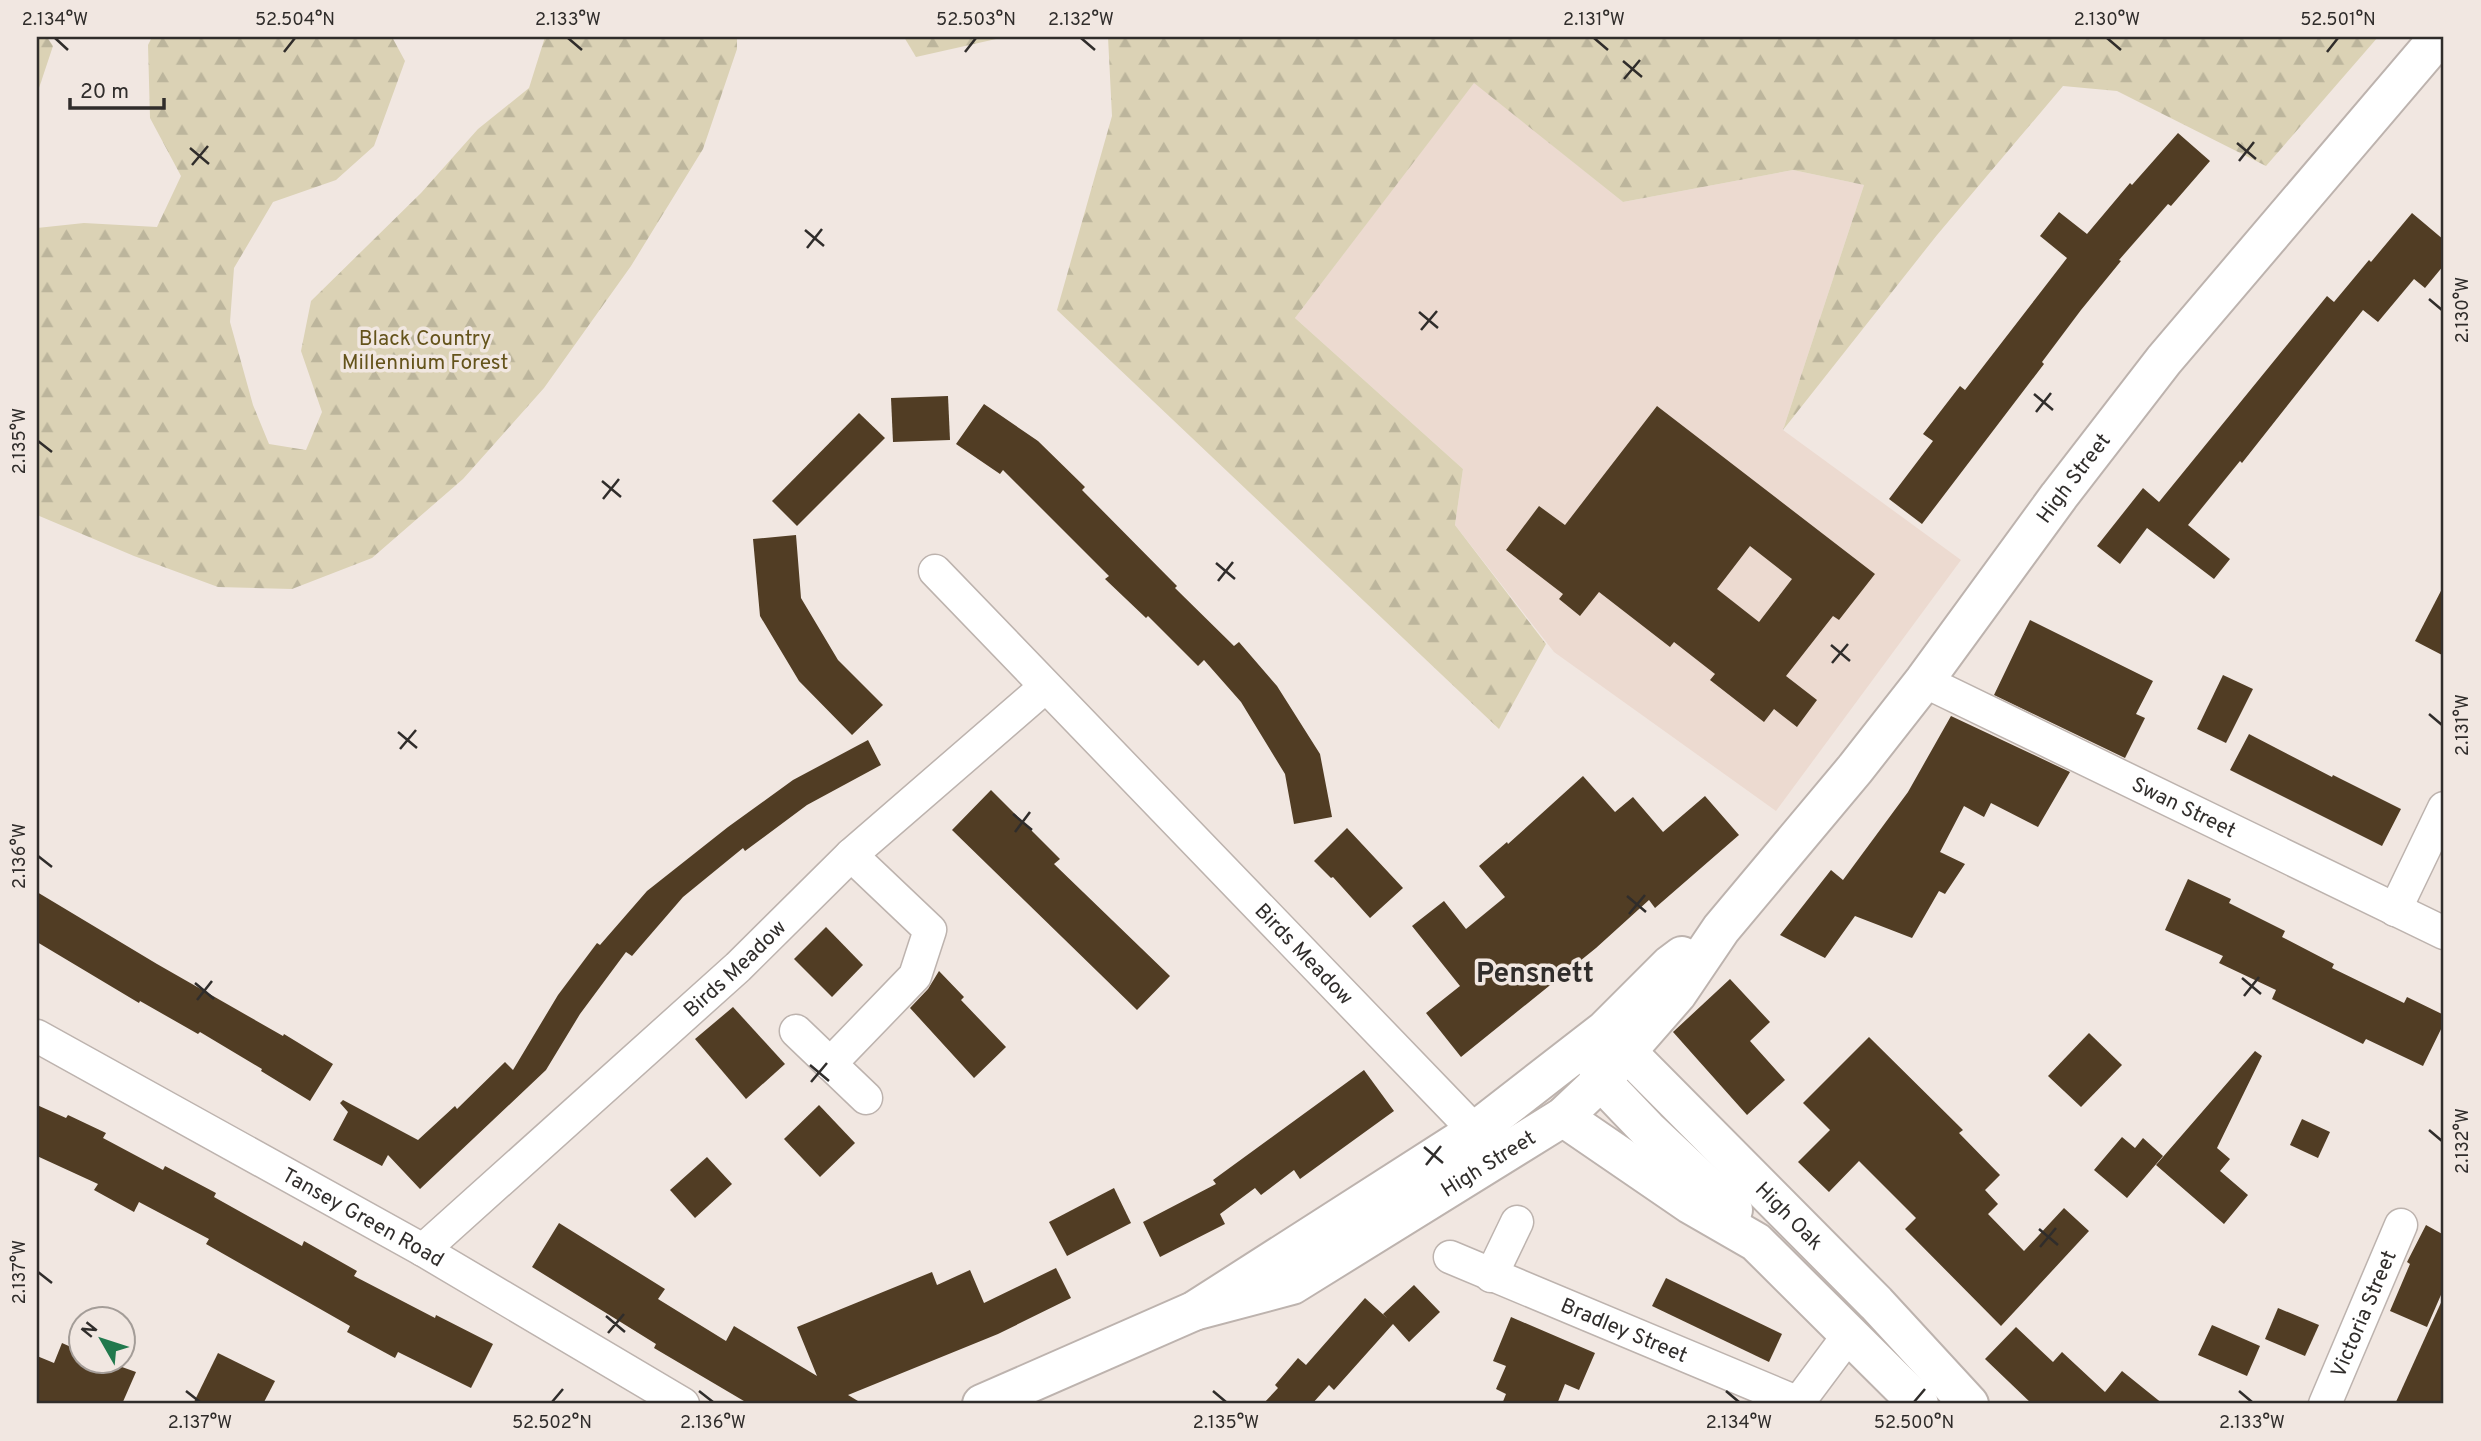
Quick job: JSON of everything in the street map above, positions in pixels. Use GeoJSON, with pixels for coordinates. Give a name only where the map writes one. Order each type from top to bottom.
{"type":"FeatureCollection","features":[{"type":"Feature","properties":{"kind":"main road","name":"High Street"},"geometry":{"type":"LineString","coordinates":[[1194,1311],[1608,1041],[1670,965],[1721,929],[1924,681],[2042,518],[2164,359],[2439,37]]}},
{"type":"Feature","properties":{"kind":"main road","name":"High Street"},"geometry":{"type":"LineString","coordinates":[[982,1404],[1194,1311],[1292,1285],[1563,1118],[1601,1081],[1608,1041]]}},
{"type":"Feature","properties":{"kind":"main road","name":"High Oak"},"geometry":{"type":"LineString","coordinates":[[1608,1041],[1876,1303],[1969,1404]]}},
{"type":"Feature","properties":{"kind":"main road","name":"High Oak"},"geometry":{"type":"LineString","coordinates":[[1601,1081],[1647,1129],[1744,1220],[1756,1242]]}},
{"type":"Feature","properties":{"kind":"main road","name":"High Oak"},"geometry":{"type":"LineString","coordinates":[[1563,1118],[1690,1204],[1756,1242],[1919,1404]]}},
{"type":"Feature","properties":{"kind":"main road"},"geometry":{"type":"LineString","coordinates":[[1848,1336],[1876,1303]]}},
{"type":"Feature","properties":{"kind":"street","name":"Birds Meadow"},"geometry":{"type":"LineString","coordinates":[[935,571],[1475,1130]]}},
{"type":"Feature","properties":{"kind":"street","name":"Swan Street"},"geometry":{"type":"LineString","coordinates":[[1924,681],[2444,933]]}},
{"type":"Feature","properties":{"kind":"street","name":"Birds Meadow"},"geometry":{"type":"LineString","coordinates":[[423,1250],[738,967],[851,855],[1045,687]]}},
{"type":"Feature","properties":{"kind":"street"},"geometry":{"type":"LineString","coordinates":[[2395,910],[2444,808]]}},
{"type":"Feature","properties":{"kind":"street"},"geometry":{"type":"LineString","coordinates":[[830,1063],[915,976],[930,930],[851,855]]}},
{"type":"Feature","properties":{"kind":"street"},"geometry":{"type":"LineString","coordinates":[[796,1031],[866,1098]]}},
{"type":"Feature","properties":{"kind":"street","name":"Tansey Green Road"},"geometry":{"type":"LineString","coordinates":[[37,1036],[423,1250],[683,1404]]}},
{"type":"Feature","properties":{"kind":"street"},"geometry":{"type":"LineString","coordinates":[[1491,1276],[1517,1222]]}},
{"type":"Feature","properties":{"kind":"street","name":"Victoria Street"},"geometry":{"type":"LineString","coordinates":[[2325,1404],[2401,1225]]}},
{"type":"Feature","properties":{"kind":"street","name":"Bradley Street"},"geometry":{"type":"LineString","coordinates":[[1450,1257],[1799,1404],[1848,1336]]}},
{"type":"Feature","properties":{"kind":"shaded area"},"geometry":{"type":"Polygon","coordinates":[[[1474,82],[1623,202],[1793,170],[1864,185],[1783,430],[1961,560],[1776,811],[1554,652],[1455,525],[1463,469],[1295,318],[1474,82]]]}},
{"type":"Feature","properties":{"kind":"green space"},"geometry":{"type":"Polygon","coordinates":[[[37,37],[47,37],[53,46],[37,94],[37,37]]]}},
{"type":"Feature","properties":{"kind":"green space","name":"Black Country Millennium Forest"},"geometry":{"type":"Polygon","coordinates":[[[152,37],[392,37],[405,61],[374,146],[336,180],[273,202],[234,268],[230,322],[253,405],[269,444],[306,450],[322,412],[301,351],[311,301],[421,193],[478,129],[529,88],[545,37],[737,37],[737,49],[703,149],[631,266],[544,388],[463,479],[372,558],[292,589],[218,587],[134,556],[37,515],[37,228],[84,223],[157,227],[181,176],[150,118],[148,45],[152,37]]]}},
{"type":"Feature","properties":{"kind":"green space"},"geometry":{"type":"Polygon","coordinates":[[[904,37],[1005,37],[916,57],[904,37]]]}},
{"type":"Feature","properties":{"kind":"green space"},"geometry":{"type":"Polygon","coordinates":[[[1108,37],[2378,37],[2266,166],[2117,91],[2063,86],[1937,235],[1783,430],[1864,185],[1793,170],[1623,202],[1474,83],[1295,318],[1463,469],[1455,525],[1546,644],[1499,729],[1057,310],[1112,116],[1108,37]]]}},
{"type":"Feature","properties":{"kind":"building"},"geometry":{"type":"Polygon","coordinates":[[[2178,133],[2210,161],[2119,260],[2121,261],[2081,310],[2042,362],[2044,364],[1922,524],[1889,499],[1933,441],[1923,434],[1960,386],[1965,390],[2067,258],[2040,236],[2059,212],[2087,234],[2130,183],[2132,185],[2178,133]]]}},
{"type":"Feature","properties":{"kind":"building"},"geometry":{"type":"Polygon","coordinates":[[[2412,213],[2444,240],[2444,265],[2425,288],[2414,279],[2378,322],[2363,310],[2242,463],[2240,461],[2188,525],[2230,559],[2214,579],[2147,528],[2120,564],[2097,546],[2143,488],[2159,502],[2327,296],[2334,302],[2412,213]]]}},
{"type":"Feature","properties":{"kind":"building"},"geometry":{"type":"Polygon","coordinates":[[[948,396],[950,440],[893,442],[891,398],[948,396]]]}},
{"type":"Feature","properties":{"kind":"building"},"geometry":{"type":"Polygon","coordinates":[[[984,404],[1038,441],[1085,487],[1082,490],[1177,586],[1175,588],[1234,646],[1239,642],[1277,686],[1320,754],[1332,817],[1294,824],[1285,774],[1241,702],[1204,660],[1198,666],[1148,616],[1146,618],[1105,579],[1109,576],[1003,470],[1000,474],[956,444],[984,404]]]}},
{"type":"Feature","properties":{"kind":"building"},"geometry":{"type":"Polygon","coordinates":[[[1657,406],[1875,574],[1839,620],[1833,616],[1786,676],[1817,700],[1797,727],[1774,709],[1764,722],[1710,680],[1715,674],[1674,642],[1670,647],[1599,592],[1580,616],[1559,599],[1563,594],[1506,550],[1539,506],[1565,525],[1657,406]],[[1750,546],[1717,589],[1759,622],[1792,579],[1750,546]]]}},
{"type":"Feature","properties":{"kind":"building"},"geometry":{"type":"Polygon","coordinates":[[[859,413],[885,438],[797,526],[772,501],[859,413]]]}},
{"type":"Feature","properties":{"kind":"building"},"geometry":{"type":"Polygon","coordinates":[[[796,535],[801,598],[838,660],[883,705],[852,735],[799,681],[760,616],[753,539],[796,535]]]}},
{"type":"Feature","properties":{"kind":"building"},"geometry":{"type":"Polygon","coordinates":[[[2444,585],[2444,656],[2415,641],[2444,585]]]}},
{"type":"Feature","properties":{"kind":"building"},"geometry":{"type":"Polygon","coordinates":[[[2030,620],[2153,681],[2136,714],[2145,718],[2125,758],[1994,695],[2030,620]]]}},
{"type":"Feature","properties":{"kind":"building"},"geometry":{"type":"Polygon","coordinates":[[[2223,675],[2253,689],[2226,743],[2197,729],[2223,675]]]}},
{"type":"Feature","properties":{"kind":"building"},"geometry":{"type":"Polygon","coordinates":[[[1951,716],[2070,772],[2038,827],[1991,803],[1984,817],[1964,806],[1940,852],[1965,864],[1945,894],[1939,891],[1912,938],[1855,916],[1825,958],[1780,935],[1831,870],[1843,880],[1908,792],[1951,716]]]}},
{"type":"Feature","properties":{"kind":"building"},"geometry":{"type":"Polygon","coordinates":[[[2249,734],[2401,809],[2382,846],[2230,770],[2249,734]]]}},
{"type":"Feature","properties":{"kind":"building"},"geometry":{"type":"Polygon","coordinates":[[[868,740],[881,765],[807,805],[745,851],[743,848],[683,897],[632,956],[626,952],[580,1014],[546,1070],[420,1189],[388,1155],[382,1166],[333,1140],[348,1112],[340,1103],[343,1100],[418,1140],[455,1106],[457,1109],[505,1062],[513,1070],[558,995],[597,943],[600,945],[647,891],[793,780],[868,740]]]}},
{"type":"Feature","properties":{"kind":"building"},"geometry":{"type":"Polygon","coordinates":[[[1583,776],[1615,812],[1633,797],[1663,832],[1705,796],[1739,835],[1655,908],[1649,900],[1596,948],[1461,1057],[1426,1013],[1460,986],[1412,926],[1444,901],[1466,929],[1505,897],[1479,866],[1507,842],[1508,844],[1583,776]]]}},
{"type":"Feature","properties":{"kind":"building"},"geometry":{"type":"Polygon","coordinates":[[[991,790],[1060,859],[1054,864],[1170,976],[1137,1010],[952,830],[991,790]]]}},
{"type":"Feature","properties":{"kind":"building"},"geometry":{"type":"Polygon","coordinates":[[[1347,828],[1403,888],[1370,918],[1333,877],[1314,861],[1347,828]]]}},
{"type":"Feature","properties":{"kind":"building"},"geometry":{"type":"Polygon","coordinates":[[[2188,879],[2231,899],[2229,903],[2285,931],[2282,937],[2334,964],[2332,968],[2404,1003],[2407,997],[2444,1015],[2444,1023],[2423,1066],[2366,1039],[2363,1044],[2272,999],[2276,990],[2219,963],[2223,956],[2165,930],[2188,879]]]}},
{"type":"Feature","properties":{"kind":"building"},"geometry":{"type":"Polygon","coordinates":[[[37,892],[333,1064],[310,1101],[200,1032],[198,1034],[140,1001],[139,1003],[37,942],[37,892]]]}},
{"type":"Feature","properties":{"kind":"building"},"geometry":{"type":"Polygon","coordinates":[[[826,927],[863,965],[832,997],[794,959],[826,927]]]}},
{"type":"Feature","properties":{"kind":"building"},"geometry":{"type":"Polygon","coordinates":[[[939,971],[964,997],[961,1000],[1006,1047],[974,1078],[910,1008],[928,989],[939,971]]]}},
{"type":"Feature","properties":{"kind":"building"},"geometry":{"type":"Polygon","coordinates":[[[1730,979],[1770,1022],[1750,1041],[1785,1080],[1747,1115],[1673,1032],[1730,979]]]}},
{"type":"Feature","properties":{"kind":"building"},"geometry":{"type":"Polygon","coordinates":[[[733,1007],[785,1064],[746,1099],[695,1039],[733,1007]]]}},
{"type":"Feature","properties":{"kind":"building"},"geometry":{"type":"Polygon","coordinates":[[[2089,1033],[2122,1065],[2081,1107],[2048,1076],[2089,1033]]]}},
{"type":"Feature","properties":{"kind":"building"},"geometry":{"type":"Polygon","coordinates":[[[1869,1037],[1963,1130],[1959,1133],[2000,1175],[1985,1190],[1998,1204],[1988,1214],[2024,1251],[2064,1208],[2089,1231],[2001,1326],[1905,1229],[1916,1218],[1859,1161],[1829,1192],[1798,1162],[1830,1130],[1803,1103],[1869,1037]]]}},
{"type":"Feature","properties":{"kind":"building"},"geometry":{"type":"Polygon","coordinates":[[[2255,1051],[2262,1056],[2217,1148],[2230,1159],[2220,1171],[2248,1195],[2224,1224],[2156,1165],[2255,1051]]]}},
{"type":"Feature","properties":{"kind":"building"},"geometry":{"type":"Polygon","coordinates":[[[1364,1070],[1394,1111],[1300,1179],[1294,1170],[1261,1195],[1255,1188],[1220,1214],[1225,1224],[1160,1257],[1143,1222],[1216,1184],[1213,1180],[1364,1070]]]}},
{"type":"Feature","properties":{"kind":"building"},"geometry":{"type":"Polygon","coordinates":[[[37,1105],[66,1118],[68,1115],[106,1133],[103,1138],[163,1170],[165,1166],[216,1193],[214,1197],[302,1246],[304,1241],[357,1271],[354,1276],[435,1318],[436,1315],[493,1344],[471,1388],[398,1352],[395,1358],[347,1332],[350,1326],[206,1244],[209,1239],[139,1202],[134,1212],[94,1190],[98,1184],[37,1156],[37,1105]]]}},
{"type":"Feature","properties":{"kind":"building"},"geometry":{"type":"Polygon","coordinates":[[[819,1105],[855,1143],[820,1177],[784,1139],[819,1105]]]}},
{"type":"Feature","properties":{"kind":"building"},"geometry":{"type":"Polygon","coordinates":[[[2302,1119],[2330,1132],[2318,1158],[2290,1145],[2302,1119]]]}},
{"type":"Feature","properties":{"kind":"building"},"geometry":{"type":"Polygon","coordinates":[[[2122,1137],[2135,1148],[2143,1138],[2163,1156],[2127,1198],[2094,1170],[2122,1137]]]}},
{"type":"Feature","properties":{"kind":"building"},"geometry":{"type":"Polygon","coordinates":[[[707,1157],[732,1184],[695,1218],[670,1190],[707,1157]]]}},
{"type":"Feature","properties":{"kind":"building"},"geometry":{"type":"Polygon","coordinates":[[[1114,1188],[1131,1223],[1067,1256],[1049,1222],[1114,1188]]]}},
{"type":"Feature","properties":{"kind":"building"},"geometry":{"type":"Polygon","coordinates":[[[559,1223],[665,1289],[658,1299],[726,1341],[734,1326],[817,1376],[797,1327],[932,1272],[937,1285],[970,1270],[984,1303],[1056,1268],[1071,1298],[998,1334],[848,1395],[863,1404],[749,1404],[654,1348],[656,1344],[532,1267],[559,1223]]]}},
{"type":"Feature","properties":{"kind":"building"},"geometry":{"type":"Polygon","coordinates":[[[2426,1225],[2444,1235],[2444,1288],[2427,1327],[2390,1311],[2410,1264],[2407,1262],[2426,1225]]]}},
{"type":"Feature","properties":{"kind":"building"},"geometry":{"type":"Polygon","coordinates":[[[1666,1278],[1782,1334],[1769,1362],[1652,1306],[1666,1278]]]}},
{"type":"Feature","properties":{"kind":"building"},"geometry":{"type":"Polygon","coordinates":[[[1414,1285],[1440,1312],[1409,1342],[1393,1324],[1334,1390],[1329,1385],[1312,1404],[1263,1404],[1278,1388],[1275,1385],[1298,1358],[1306,1365],[1365,1298],[1387,1318],[1383,1314],[1414,1285]]]}},
{"type":"Feature","properties":{"kind":"building"},"geometry":{"type":"Polygon","coordinates":[[[2444,1296],[2444,1404],[2395,1404],[2444,1296]]]}},
{"type":"Feature","properties":{"kind":"building"},"geometry":{"type":"Polygon","coordinates":[[[2278,1308],[2319,1325],[2305,1356],[2265,1339],[2278,1308]]]}},
{"type":"Feature","properties":{"kind":"building"},"geometry":{"type":"Polygon","coordinates":[[[1511,1317],[1595,1353],[1579,1390],[1565,1384],[1557,1404],[1502,1404],[1506,1394],[1496,1389],[1506,1366],[1493,1361],[1511,1317]]]}},
{"type":"Feature","properties":{"kind":"building"},"geometry":{"type":"Polygon","coordinates":[[[2212,1325],[2260,1346],[2247,1376],[2198,1355],[2212,1325]]]}},
{"type":"Feature","properties":{"kind":"building"},"geometry":{"type":"Polygon","coordinates":[[[2016,1327],[2053,1362],[2062,1352],[2105,1392],[2122,1371],[2163,1404],[2032,1404],[1985,1359],[2016,1327]]]}},
{"type":"Feature","properties":{"kind":"building"},"geometry":{"type":"Polygon","coordinates":[[[62,1343],[66,1345],[66,1374],[135,1374],[122,1404],[37,1404],[37,1356],[54,1363],[62,1343]]]}},
{"type":"Feature","properties":{"kind":"building"},"geometry":{"type":"Polygon","coordinates":[[[218,1353],[275,1381],[263,1404],[193,1404],[218,1353]]]}},
{"type":"Feature","properties":{"kind":"district","name":"Pensnett"},"geometry":{"type":"Point","coordinates":[1535,972]}}]}
